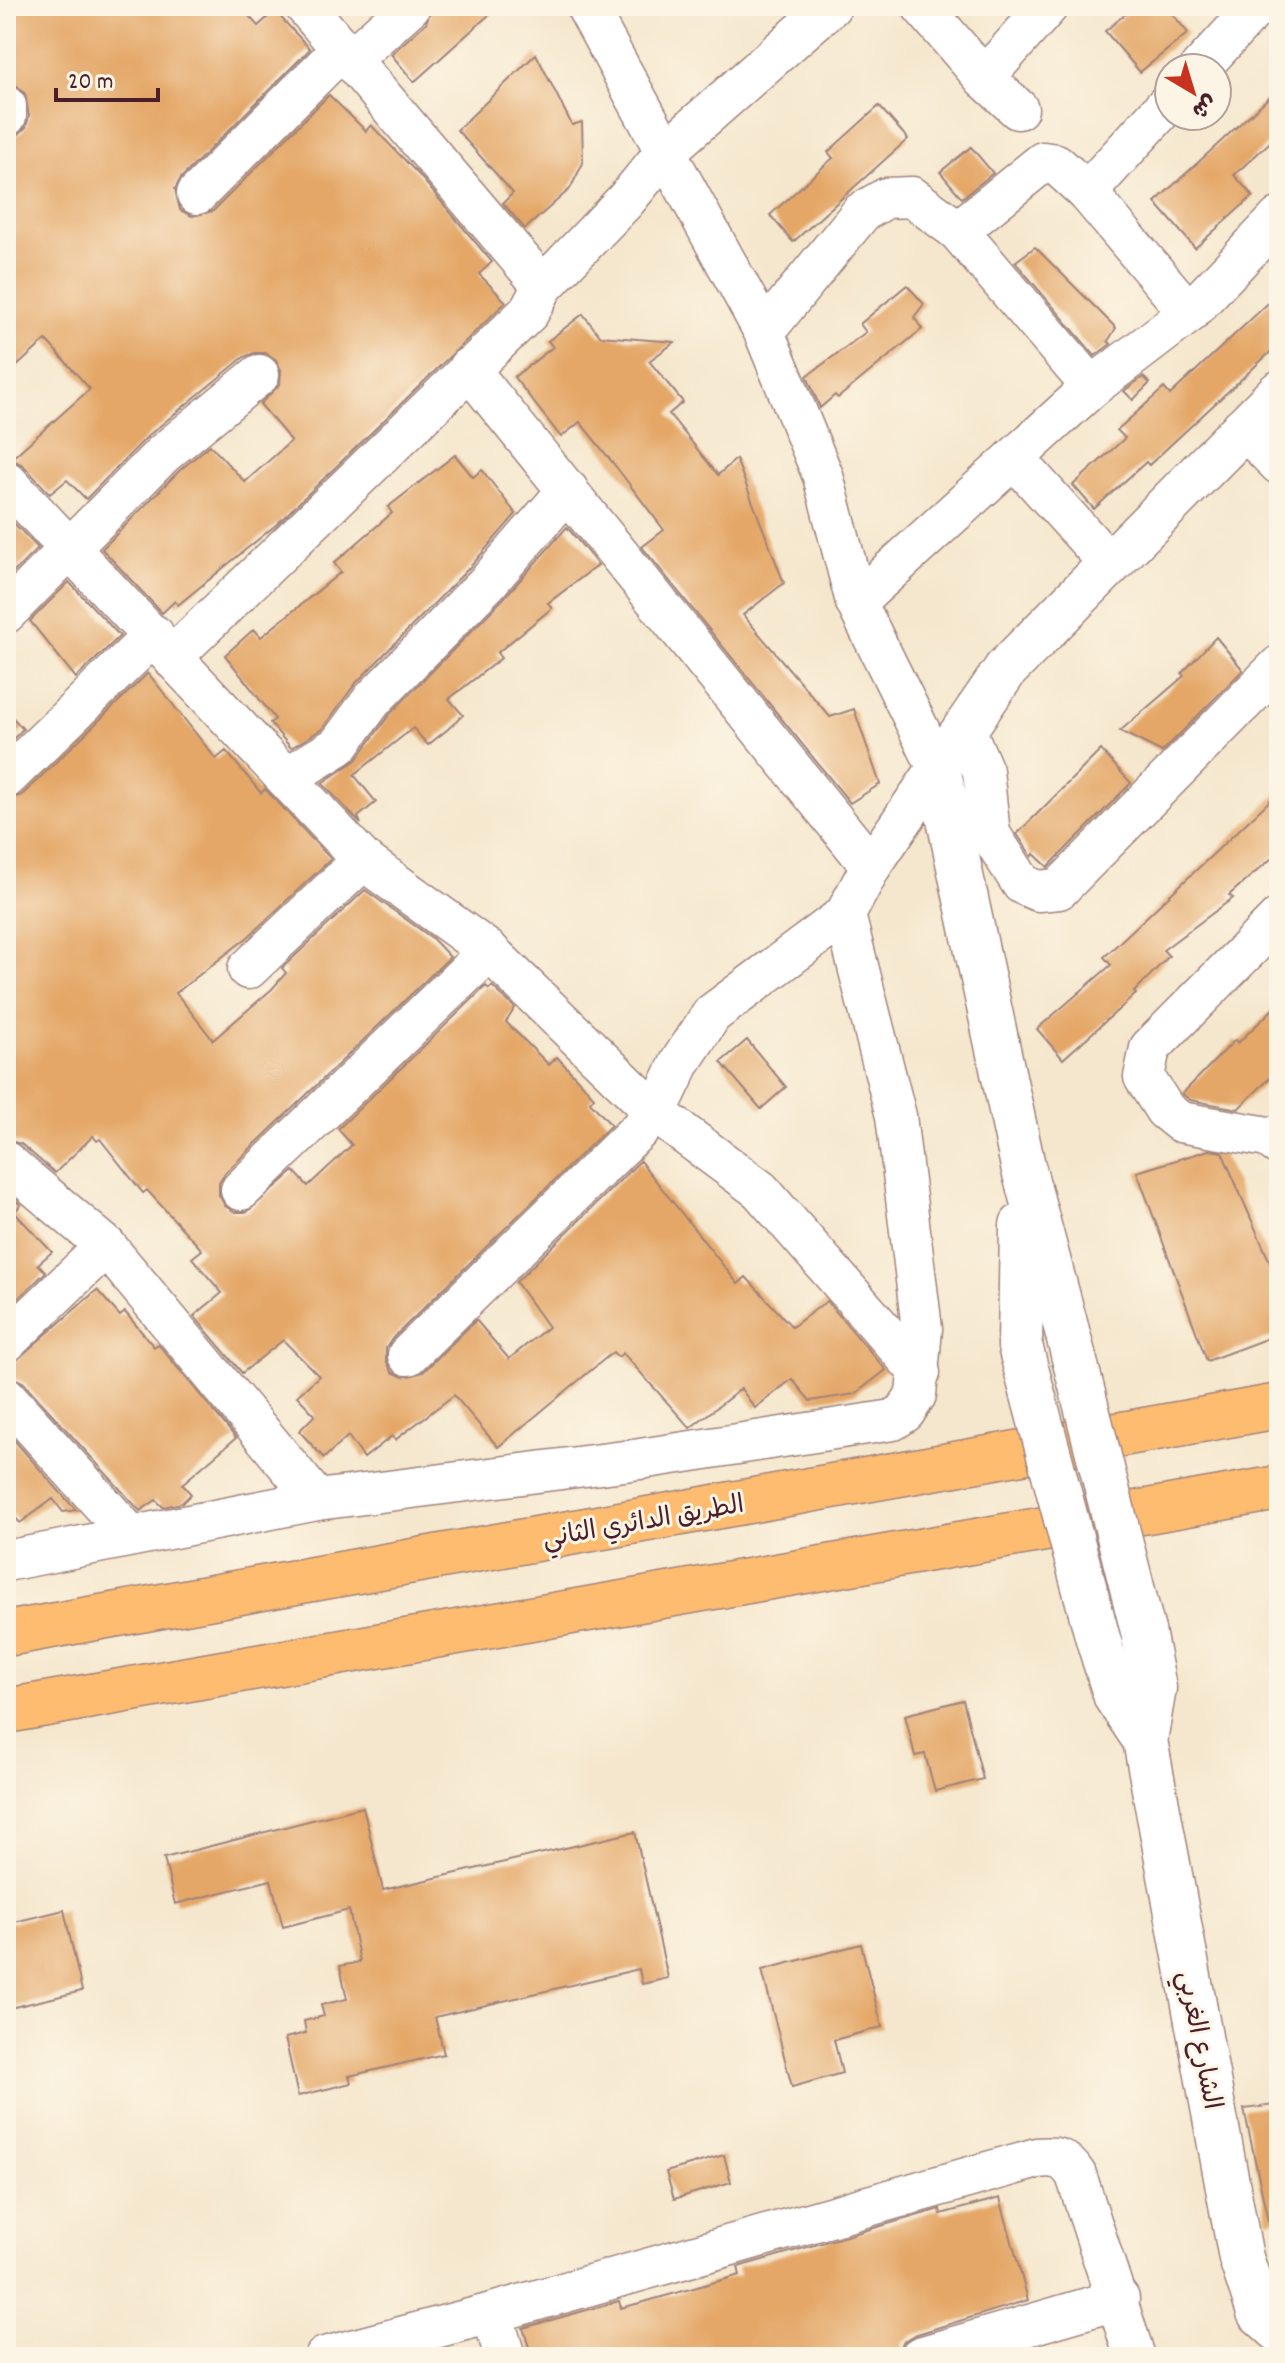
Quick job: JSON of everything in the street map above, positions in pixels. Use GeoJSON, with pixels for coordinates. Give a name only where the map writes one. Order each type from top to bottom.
{"type":"FeatureCollection","features":[{"type":"Feature","properties":{"kind":"highway","name":"الطريق الدائري الثاني"},"geometry":{"type":"LineString","coordinates":[[6,1634],[1279,1406]]}},
{"type":"Feature","properties":{"kind":"highway"},"geometry":{"type":"LineString","coordinates":[[6,1711],[1279,1488]]}},
{"type":"Feature","properties":{"kind":"street"},"geometry":{"type":"LineString","coordinates":[[305,6],[543,286]]}},
{"type":"Feature","properties":{"kind":"street"},"geometry":{"type":"LineString","coordinates":[[197,194],[347,53],[410,6]]}},
{"type":"Feature","properties":{"kind":"street"},"geometry":{"type":"LineString","coordinates":[[586,6],[764,332],[823,476],[856,602],[938,768],[1023,1166],[1143,1631],[1154,1688],[1145,1740]]}},
{"type":"Feature","properties":{"kind":"street"},"geometry":{"type":"LineString","coordinates":[[6,778],[163,645],[529,312],[543,286],[626,200],[665,152],[831,6]]}},
{"type":"Feature","properties":{"kind":"street"},"geometry":{"type":"LineString","coordinates":[[922,6],[984,78],[1018,109]]}},
{"type":"Feature","properties":{"kind":"street"},"geometry":{"type":"LineString","coordinates":[[984,78],[1048,6]]}},
{"type":"Feature","properties":{"kind":"street"},"geometry":{"type":"LineString","coordinates":[[1215,52],[1257,6]]}},
{"type":"Feature","properties":{"kind":"street"},"geometry":{"type":"LineString","coordinates":[[6,106],[6,116]]}},
{"type":"Feature","properties":{"kind":"street"},"geometry":{"type":"LineString","coordinates":[[1087,192],[1153,120]]}},
{"type":"Feature","properties":{"kind":"street"},"geometry":{"type":"LineString","coordinates":[[958,231],[1043,162],[1056,164],[1087,192],[1189,313]]}},
{"type":"Feature","properties":{"kind":"street"},"geometry":{"type":"LineString","coordinates":[[764,332],[862,212],[886,198],[912,197],[958,231],[1092,387]]}},
{"type":"Feature","properties":{"kind":"street"},"geometry":{"type":"LineString","coordinates":[[856,602],[1092,387],[1189,313],[1279,218]]}},
{"type":"Feature","properties":{"kind":"street"},"geometry":{"type":"LineString","coordinates":[[468,368],[871,866]]}},
{"type":"Feature","properties":{"kind":"street"},"geometry":{"type":"LineString","coordinates":[[6,613],[164,453],[259,375]]}},
{"type":"Feature","properties":{"kind":"street"},"geometry":{"type":"LineString","coordinates":[[408,1355],[656,1113],[681,1061],[712,1014],[845,915],[871,866],[1006,669],[1279,393]]}},
{"type":"Feature","properties":{"kind":"street"},"geometry":{"type":"LineString","coordinates":[[1242,427],[1279,464]]}},
{"type":"Feature","properties":{"kind":"street"},"geometry":{"type":"LineString","coordinates":[[1014,458],[1109,563]]}},
{"type":"Feature","properties":{"kind":"street"},"geometry":{"type":"LineString","coordinates":[[6,481],[363,860],[489,951],[656,1113],[760,1190],[920,1373]]}},
{"type":"Feature","properties":{"kind":"street"},"geometry":{"type":"LineString","coordinates":[[286,778],[338,746],[373,699],[488,582],[568,490]]}},
{"type":"Feature","properties":{"kind":"street"},"geometry":{"type":"LineString","coordinates":[[965,729],[983,771],[990,834],[1022,884],[1038,891],[1059,889],[1279,666]]}},
{"type":"Feature","properties":{"kind":"street"},"geometry":{"type":"LineString","coordinates":[[248,969],[363,860]]}},
{"type":"Feature","properties":{"kind":"street"},"geometry":{"type":"LineString","coordinates":[[6,1561],[317,1500],[640,1459],[893,1420],[905,1412],[916,1395],[922,1329],[896,1116],[845,915]]}},
{"type":"Feature","properties":{"kind":"street"},"geometry":{"type":"LineString","coordinates":[[1279,918],[1150,1048],[1144,1077],[1165,1110],[1180,1122],[1268,1137],[1279,1145]]}},
{"type":"Feature","properties":{"kind":"street"},"geometry":{"type":"LineString","coordinates":[[241,1190],[489,951]]}},
{"type":"Feature","properties":{"kind":"street"},"geometry":{"type":"LineString","coordinates":[[6,1162],[106,1246],[317,1500]]}},
{"type":"Feature","properties":{"kind":"street"},"geometry":{"type":"LineString","coordinates":[[1023,1166],[1020,1346],[1116,1697],[1145,1740]]}},
{"type":"Feature","properties":{"kind":"street"},"geometry":{"type":"LineString","coordinates":[[6,1342],[106,1246]]}},
{"type":"Feature","properties":{"kind":"street"},"geometry":{"type":"LineString","coordinates":[[6,1397],[131,1536]]}},
{"type":"Feature","properties":{"kind":"street","name":"الشارع الغربي"},"geometry":{"type":"LineString","coordinates":[[1145,1740],[1241,2258],[1259,2312],[1279,2330]]}},
{"type":"Feature","properties":{"kind":"street"},"geometry":{"type":"LineString","coordinates":[[325,2357],[492,2313],[1022,2162],[1056,2156],[1068,2162],[1076,2175],[1119,2299],[1135,2357]]}},
{"type":"Feature","properties":{"kind":"street"},"geometry":{"type":"LineString","coordinates":[[920,2357],[1119,2299]]}},
{"type":"Feature","properties":{"kind":"street"},"geometry":{"type":"LineString","coordinates":[[492,2313],[505,2357]]}},
{"type":"Feature","properties":{"kind":"building"},"geometry":{"type":"Polygon","coordinates":[[[6,6],[240,6],[258,26],[275,11],[310,49],[181,178],[175,189],[180,210],[192,216],[213,211],[329,95],[366,131],[371,125],[419,175],[492,262],[479,274],[506,302],[277,524],[178,605],[175,601],[162,613],[102,549],[180,470],[210,445],[245,482],[291,441],[260,404],[280,384],[281,370],[276,360],[266,353],[244,357],[149,435],[86,499],[67,480],[50,494],[23,465],[11,459],[90,389],[46,340],[6,376],[6,139],[18,135],[26,127],[29,116],[25,94],[17,86],[6,83],[6,6]]]}},
{"type":"Feature","properties":{"kind":"building"},"geometry":{"type":"Polygon","coordinates":[[[432,6],[499,6],[414,82],[391,54],[426,23],[432,6]]]}},
{"type":"Feature","properties":{"kind":"building"},"geometry":{"type":"Polygon","coordinates":[[[1135,6],[1166,6],[1188,33],[1165,52],[1153,52],[1153,61],[1140,72],[1105,31],[1135,6]]]}},
{"type":"Feature","properties":{"kind":"building"},"geometry":{"type":"Polygon","coordinates":[[[536,54],[572,125],[582,122],[583,163],[570,189],[525,229],[503,203],[513,193],[457,130],[536,54]]]}},
{"type":"Feature","properties":{"kind":"building"},"geometry":{"type":"Polygon","coordinates":[[[1279,88],[1279,134],[1234,175],[1253,196],[1195,248],[1155,202],[1279,88]]]}},
{"type":"Feature","properties":{"kind":"building"},"geometry":{"type":"Polygon","coordinates":[[[879,106],[908,139],[793,242],[770,215],[833,158],[828,152],[879,106]]]}},
{"type":"Feature","properties":{"kind":"building"},"geometry":{"type":"Polygon","coordinates":[[[971,147],[993,173],[962,198],[940,172],[971,147]]]}},
{"type":"Feature","properties":{"kind":"building"},"geometry":{"type":"Polygon","coordinates":[[[1035,247],[1116,328],[1108,341],[1111,344],[1095,356],[1015,262],[1035,247]]]}},
{"type":"Feature","properties":{"kind":"building"},"geometry":{"type":"Polygon","coordinates":[[[907,285],[924,304],[914,317],[922,329],[838,398],[835,395],[820,408],[807,376],[866,332],[860,324],[907,285]]]}},
{"type":"Feature","properties":{"kind":"building"},"geometry":{"type":"Polygon","coordinates":[[[1279,293],[1279,344],[1149,465],[1146,462],[1094,509],[1073,485],[1125,438],[1117,430],[1164,388],[1170,395],[1279,293]]]}},
{"type":"Feature","properties":{"kind":"building"},"geometry":{"type":"Polygon","coordinates":[[[583,314],[600,336],[675,342],[649,361],[683,402],[669,414],[718,475],[736,459],[784,583],[743,615],[830,717],[854,709],[880,784],[850,803],[642,547],[664,530],[617,468],[580,422],[561,437],[514,377],[553,347],[548,341],[583,314]]]}},
{"type":"Feature","properties":{"kind":"building"},"geometry":{"type":"Polygon","coordinates":[[[1143,377],[1150,383],[1133,400],[1124,391],[1143,377]]]}},
{"type":"Feature","properties":{"kind":"building"},"geometry":{"type":"Polygon","coordinates":[[[455,455],[473,477],[482,470],[516,514],[471,566],[356,683],[322,729],[291,748],[270,723],[275,719],[225,655],[254,629],[261,637],[341,572],[334,563],[392,513],[388,507],[455,455]]]}},
{"type":"Feature","properties":{"kind":"building"},"geometry":{"type":"Polygon","coordinates":[[[6,515],[38,548],[6,580],[6,515]]]}},
{"type":"Feature","properties":{"kind":"building"},"geometry":{"type":"Polygon","coordinates":[[[567,527],[598,565],[548,603],[552,608],[497,653],[501,658],[449,699],[463,715],[448,729],[428,745],[413,728],[354,775],[376,802],[358,817],[361,824],[322,783],[356,760],[390,714],[504,598],[567,527]]]}},
{"type":"Feature","properties":{"kind":"building"},"geometry":{"type":"Polygon","coordinates":[[[69,582],[120,636],[76,678],[30,621],[69,582]]]}},
{"type":"Feature","properties":{"kind":"building"},"geometry":{"type":"Polygon","coordinates":[[[1216,637],[1243,670],[1162,752],[1120,731],[1184,676],[1182,673],[1216,637]]]}},
{"type":"Feature","properties":{"kind":"building"},"geometry":{"type":"Polygon","coordinates":[[[148,673],[216,759],[226,751],[261,793],[265,789],[331,859],[248,937],[176,993],[213,1040],[272,989],[286,973],[282,968],[365,890],[432,938],[450,957],[225,1173],[219,1183],[219,1195],[225,1206],[235,1212],[247,1212],[294,1171],[308,1186],[352,1145],[338,1129],[486,986],[489,989],[492,986],[515,1008],[506,1022],[549,1065],[557,1057],[594,1097],[590,1102],[611,1125],[392,1339],[386,1348],[386,1360],[392,1372],[403,1377],[423,1372],[476,1320],[509,1359],[548,1327],[516,1282],[640,1161],[738,1284],[746,1277],[792,1327],[827,1301],[886,1370],[855,1394],[810,1401],[792,1379],[755,1408],[741,1389],[690,1428],[623,1353],[618,1357],[613,1352],[498,1447],[454,1395],[395,1440],[392,1436],[364,1458],[348,1436],[324,1458],[299,1431],[315,1415],[297,1396],[319,1376],[283,1340],[242,1373],[194,1316],[222,1293],[192,1258],[202,1250],[147,1190],[143,1193],[100,1139],[97,1141],[93,1136],[55,1173],[21,1144],[6,1140],[6,800],[22,795],[148,673]]]}},
{"type":"Feature","properties":{"kind":"building"},"geometry":{"type":"Polygon","coordinates":[[[6,710],[23,729],[6,746],[6,710]]]}},
{"type":"Feature","properties":{"kind":"building"},"geometry":{"type":"Polygon","coordinates":[[[1101,750],[1131,783],[1048,867],[1034,854],[1032,857],[1017,834],[1101,750]]]}},
{"type":"Feature","properties":{"kind":"building"},"geometry":{"type":"Polygon","coordinates":[[[1279,792],[1279,852],[1229,895],[1233,898],[1163,950],[1169,956],[1134,992],[1136,994],[1063,1059],[1037,1029],[1111,965],[1104,957],[1279,792]]]}},
{"type":"Feature","properties":{"kind":"building"},"geometry":{"type":"Polygon","coordinates":[[[1279,1003],[1279,1069],[1238,1109],[1190,1100],[1182,1094],[1235,1040],[1238,1043],[1279,1003]]]}},
{"type":"Feature","properties":{"kind":"building"},"geometry":{"type":"Polygon","coordinates":[[[747,1040],[786,1087],[761,1109],[721,1062],[747,1040]]]}},
{"type":"Feature","properties":{"kind":"building"},"geometry":{"type":"Polygon","coordinates":[[[1209,1150],[1222,1152],[1279,1283],[1279,1334],[1207,1361],[1137,1172],[1209,1150]]]}},
{"type":"Feature","properties":{"kind":"building"},"geometry":{"type":"Polygon","coordinates":[[[6,1192],[21,1205],[14,1212],[52,1252],[38,1264],[46,1272],[6,1310],[6,1192]]]}},
{"type":"Feature","properties":{"kind":"building"},"geometry":{"type":"Polygon","coordinates":[[[97,1290],[120,1316],[125,1312],[154,1347],[158,1344],[236,1438],[182,1484],[191,1494],[182,1503],[163,1507],[156,1500],[140,1511],[23,1382],[6,1375],[6,1369],[97,1290]]]}},
{"type":"Feature","properties":{"kind":"building"},"geometry":{"type":"Polygon","coordinates":[[[6,1431],[76,1510],[63,1512],[53,1499],[20,1523],[6,1507],[6,1431]]]}},
{"type":"Feature","properties":{"kind":"building"},"geometry":{"type":"Polygon","coordinates":[[[963,1700],[983,1779],[935,1791],[925,1754],[915,1756],[905,1715],[963,1700]]]}},
{"type":"Feature","properties":{"kind":"building"},"geometry":{"type":"Polygon","coordinates":[[[363,1807],[383,1890],[635,1832],[668,1978],[642,1984],[639,1969],[435,2017],[444,2054],[349,2076],[351,2083],[298,2096],[285,2038],[306,2033],[304,2021],[324,2016],[321,2005],[347,1999],[340,1966],[360,1962],[349,1910],[283,1927],[271,1880],[175,1904],[164,1858],[363,1807]]]}},
{"type":"Feature","properties":{"kind":"building"},"geometry":{"type":"Polygon","coordinates":[[[64,1910],[82,1991],[6,2009],[6,1924],[64,1910]]]}},
{"type":"Feature","properties":{"kind":"building"},"geometry":{"type":"Polygon","coordinates":[[[861,1944],[882,2027],[834,2040],[842,2073],[792,2087],[762,1970],[861,1944]]]}},
{"type":"Feature","properties":{"kind":"building"},"geometry":{"type":"Polygon","coordinates":[[[1274,2105],[1279,2138],[1279,2219],[1268,2221],[1244,2109],[1274,2105]]]}},
{"type":"Feature","properties":{"kind":"building"},"geometry":{"type":"Polygon","coordinates":[[[724,2155],[731,2182],[674,2199],[666,2172],[724,2155]]]}},
{"type":"Feature","properties":{"kind":"building"},"geometry":{"type":"Polygon","coordinates":[[[1000,2198],[1028,2300],[914,2335],[903,2342],[898,2355],[532,2357],[523,2328],[619,2301],[621,2308],[651,2300],[740,2275],[738,2267],[940,2209],[941,2214],[1000,2198]]]}}]}
